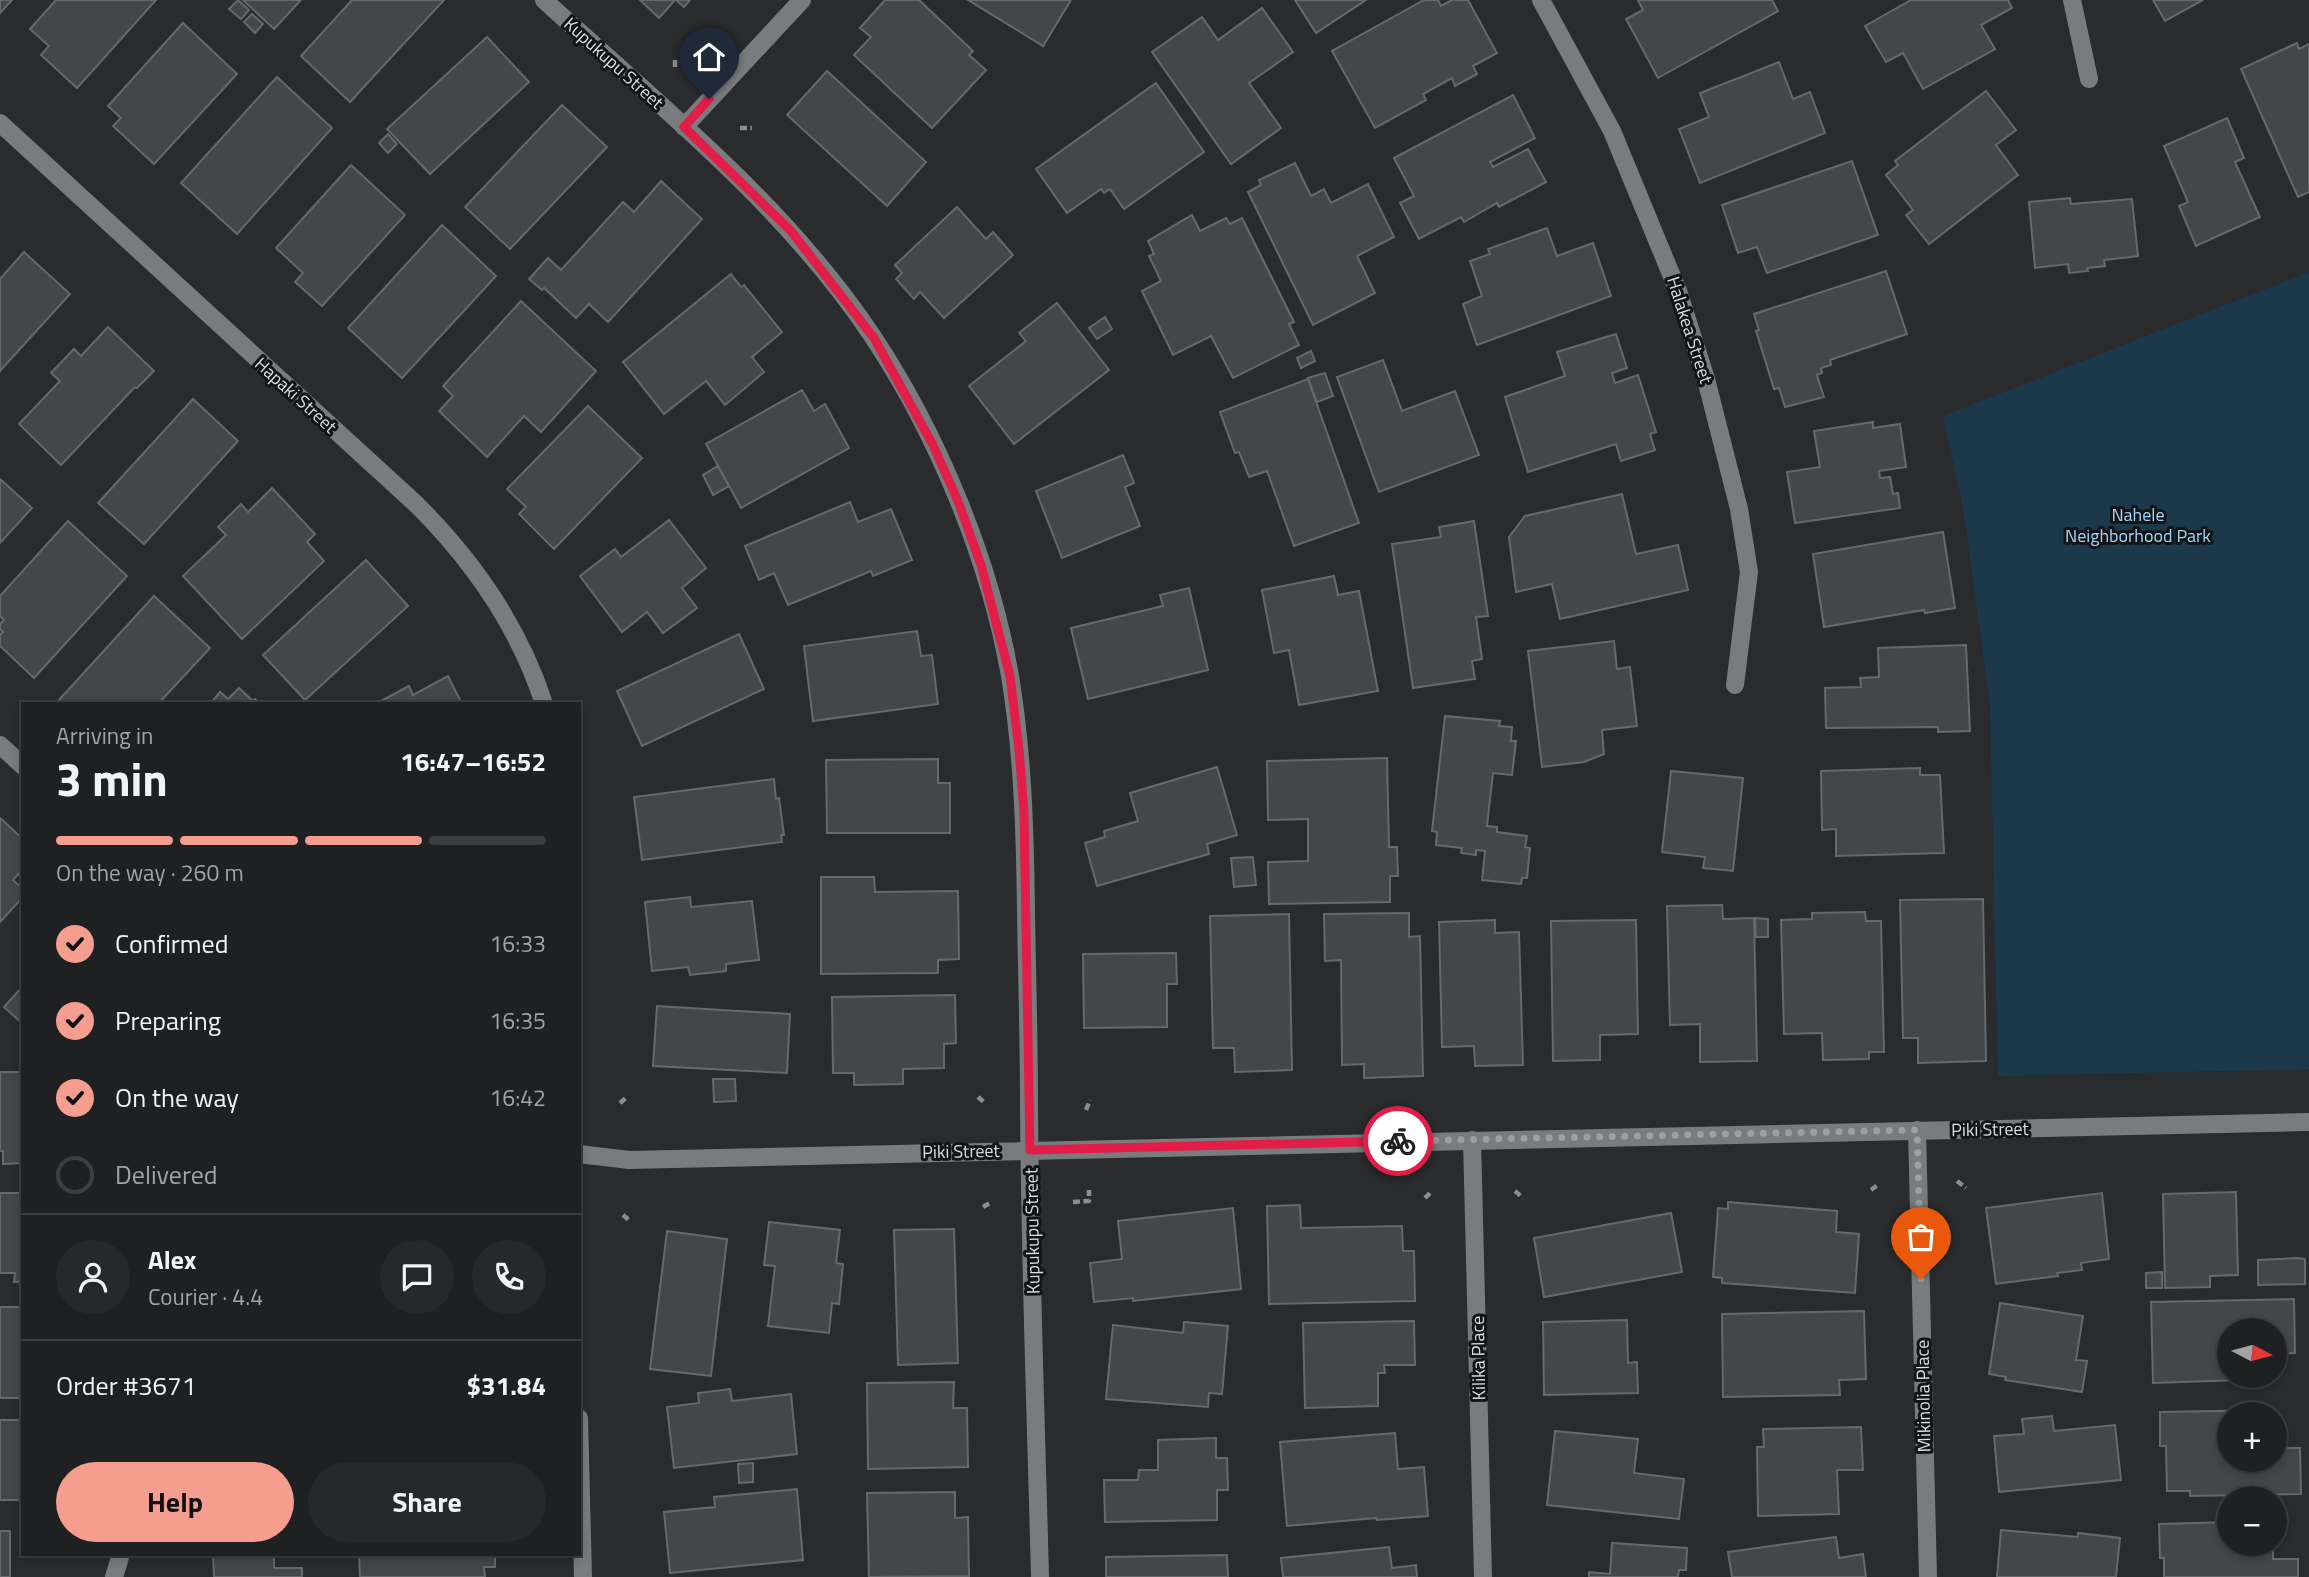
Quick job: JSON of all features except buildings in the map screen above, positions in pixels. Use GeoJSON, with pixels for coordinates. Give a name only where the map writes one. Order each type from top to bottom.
{"type":"FeatureCollection","features":[{"type":"Feature","properties":{"kind":"street","name":"Kupukupu Street"},"geometry":{"type":"LineString","coordinates":[[544,0],[684,127],[791,231],[874,338],[933,445],[958,501],[981,565],[1010,676],[1024,812],[1040,1577]]}},
{"type":"Feature","properties":{"kind":"street"},"geometry":{"type":"LineString","coordinates":[[684,127],[802,0]]}},
{"type":"Feature","properties":{"kind":"street","name":"Halakea Street"},"geometry":{"type":"LineString","coordinates":[[1541,0],[1612,131],[1678,291],[1706,379],[1739,509],[1749,572],[1735,685]]}},
{"type":"Feature","properties":{"kind":"street"},"geometry":{"type":"LineString","coordinates":[[2072,0],[2089,79]]}},
{"type":"Feature","properties":{"kind":"street","name":"Hapaki Street"},"geometry":{"type":"LineString","coordinates":[[0,123],[417,505],[445,534],[494,596],[516,635],[543,702]]}},
{"type":"Feature","properties":{"kind":"street"},"geometry":{"type":"LineString","coordinates":[[0,745],[21,764]]}},
{"type":"Feature","properties":{"kind":"street","name":"Piki Street"},"geometry":{"type":"LineString","coordinates":[[581,1154],[629,1160],[2309,1122]]}},
{"type":"Feature","properties":{"kind":"street","name":"Mikinolia Place"},"geometry":{"type":"LineString","coordinates":[[1917,1130],[1928,1577]]}},
{"type":"Feature","properties":{"kind":"street","name":"Kilika Place"},"geometry":{"type":"LineString","coordinates":[[1472,1140],[1483,1577]]}},
{"type":"Feature","properties":{"kind":"street"},"geometry":{"type":"LineString","coordinates":[[581,1498],[583,1577]]}},
{"type":"Feature","properties":{"kind":"street"},"geometry":{"type":"LineString","coordinates":[[114,1577],[120,1556]]}},
{"type":"Feature","properties":{"kind":"path"},"geometry":{"type":"LineString","coordinates":[[675,60],[675,67]]}},
{"type":"Feature","properties":{"kind":"path"},"geometry":{"type":"LineString","coordinates":[[740,128],[752,128]]}},
{"type":"Feature","properties":{"kind":"path"},"geometry":{"type":"LineString","coordinates":[[620,1103],[627,1097]]}},
{"type":"Feature","properties":{"kind":"path"},"geometry":{"type":"LineString","coordinates":[[978,1097],[985,1103]]}},
{"type":"Feature","properties":{"kind":"path"},"geometry":{"type":"LineString","coordinates":[[1086,1110],[1090,1100]]}},
{"type":"Feature","properties":{"kind":"path"},"geometry":{"type":"LineString","coordinates":[[1956,1181],[1966,1188]]}},
{"type":"Feature","properties":{"kind":"path"},"geometry":{"type":"LineString","coordinates":[[1871,1190],[1879,1184]]}},
{"type":"Feature","properties":{"kind":"path"},"geometry":{"type":"LineString","coordinates":[[1073,1202],[1089,1201],[1089,1190]]}},
{"type":"Feature","properties":{"kind":"path"},"geometry":{"type":"LineString","coordinates":[[1515,1191],[1523,1198]]}},
{"type":"Feature","properties":{"kind":"path"},"geometry":{"type":"LineString","coordinates":[[1425,1198],[1432,1192]]}},
{"type":"Feature","properties":{"kind":"path"},"geometry":{"type":"LineString","coordinates":[[983,1207],[990,1203]]}},
{"type":"Feature","properties":{"kind":"path"},"geometry":{"type":"LineString","coordinates":[[623,1215],[630,1222]]}},
{"type":"Feature","properties":{"kind":"green space","name":"Nahele Neighborhood Park"},"geometry":{"type":"Polygon","coordinates":[[[2309,272],[2309,1069],[1998,1076],[1990,704],[1963,507],[1943,416],[2309,272]]]}},
{"type":"Feature","properties":{"kind":"way so far"},"geometry":{"type":"LineString","coordinates":[[1398,1141],[1917,1130],[1921,1279]]}},
{"type":"Feature","properties":{"kind":"route"},"geometry":{"type":"LineString","coordinates":[[709,99],[684,127],[791,231],[874,338],[933,445],[958,501],[981,565],[1010,676],[1019,750],[1024,812],[1030,1150],[1398,1141]]}}]}
